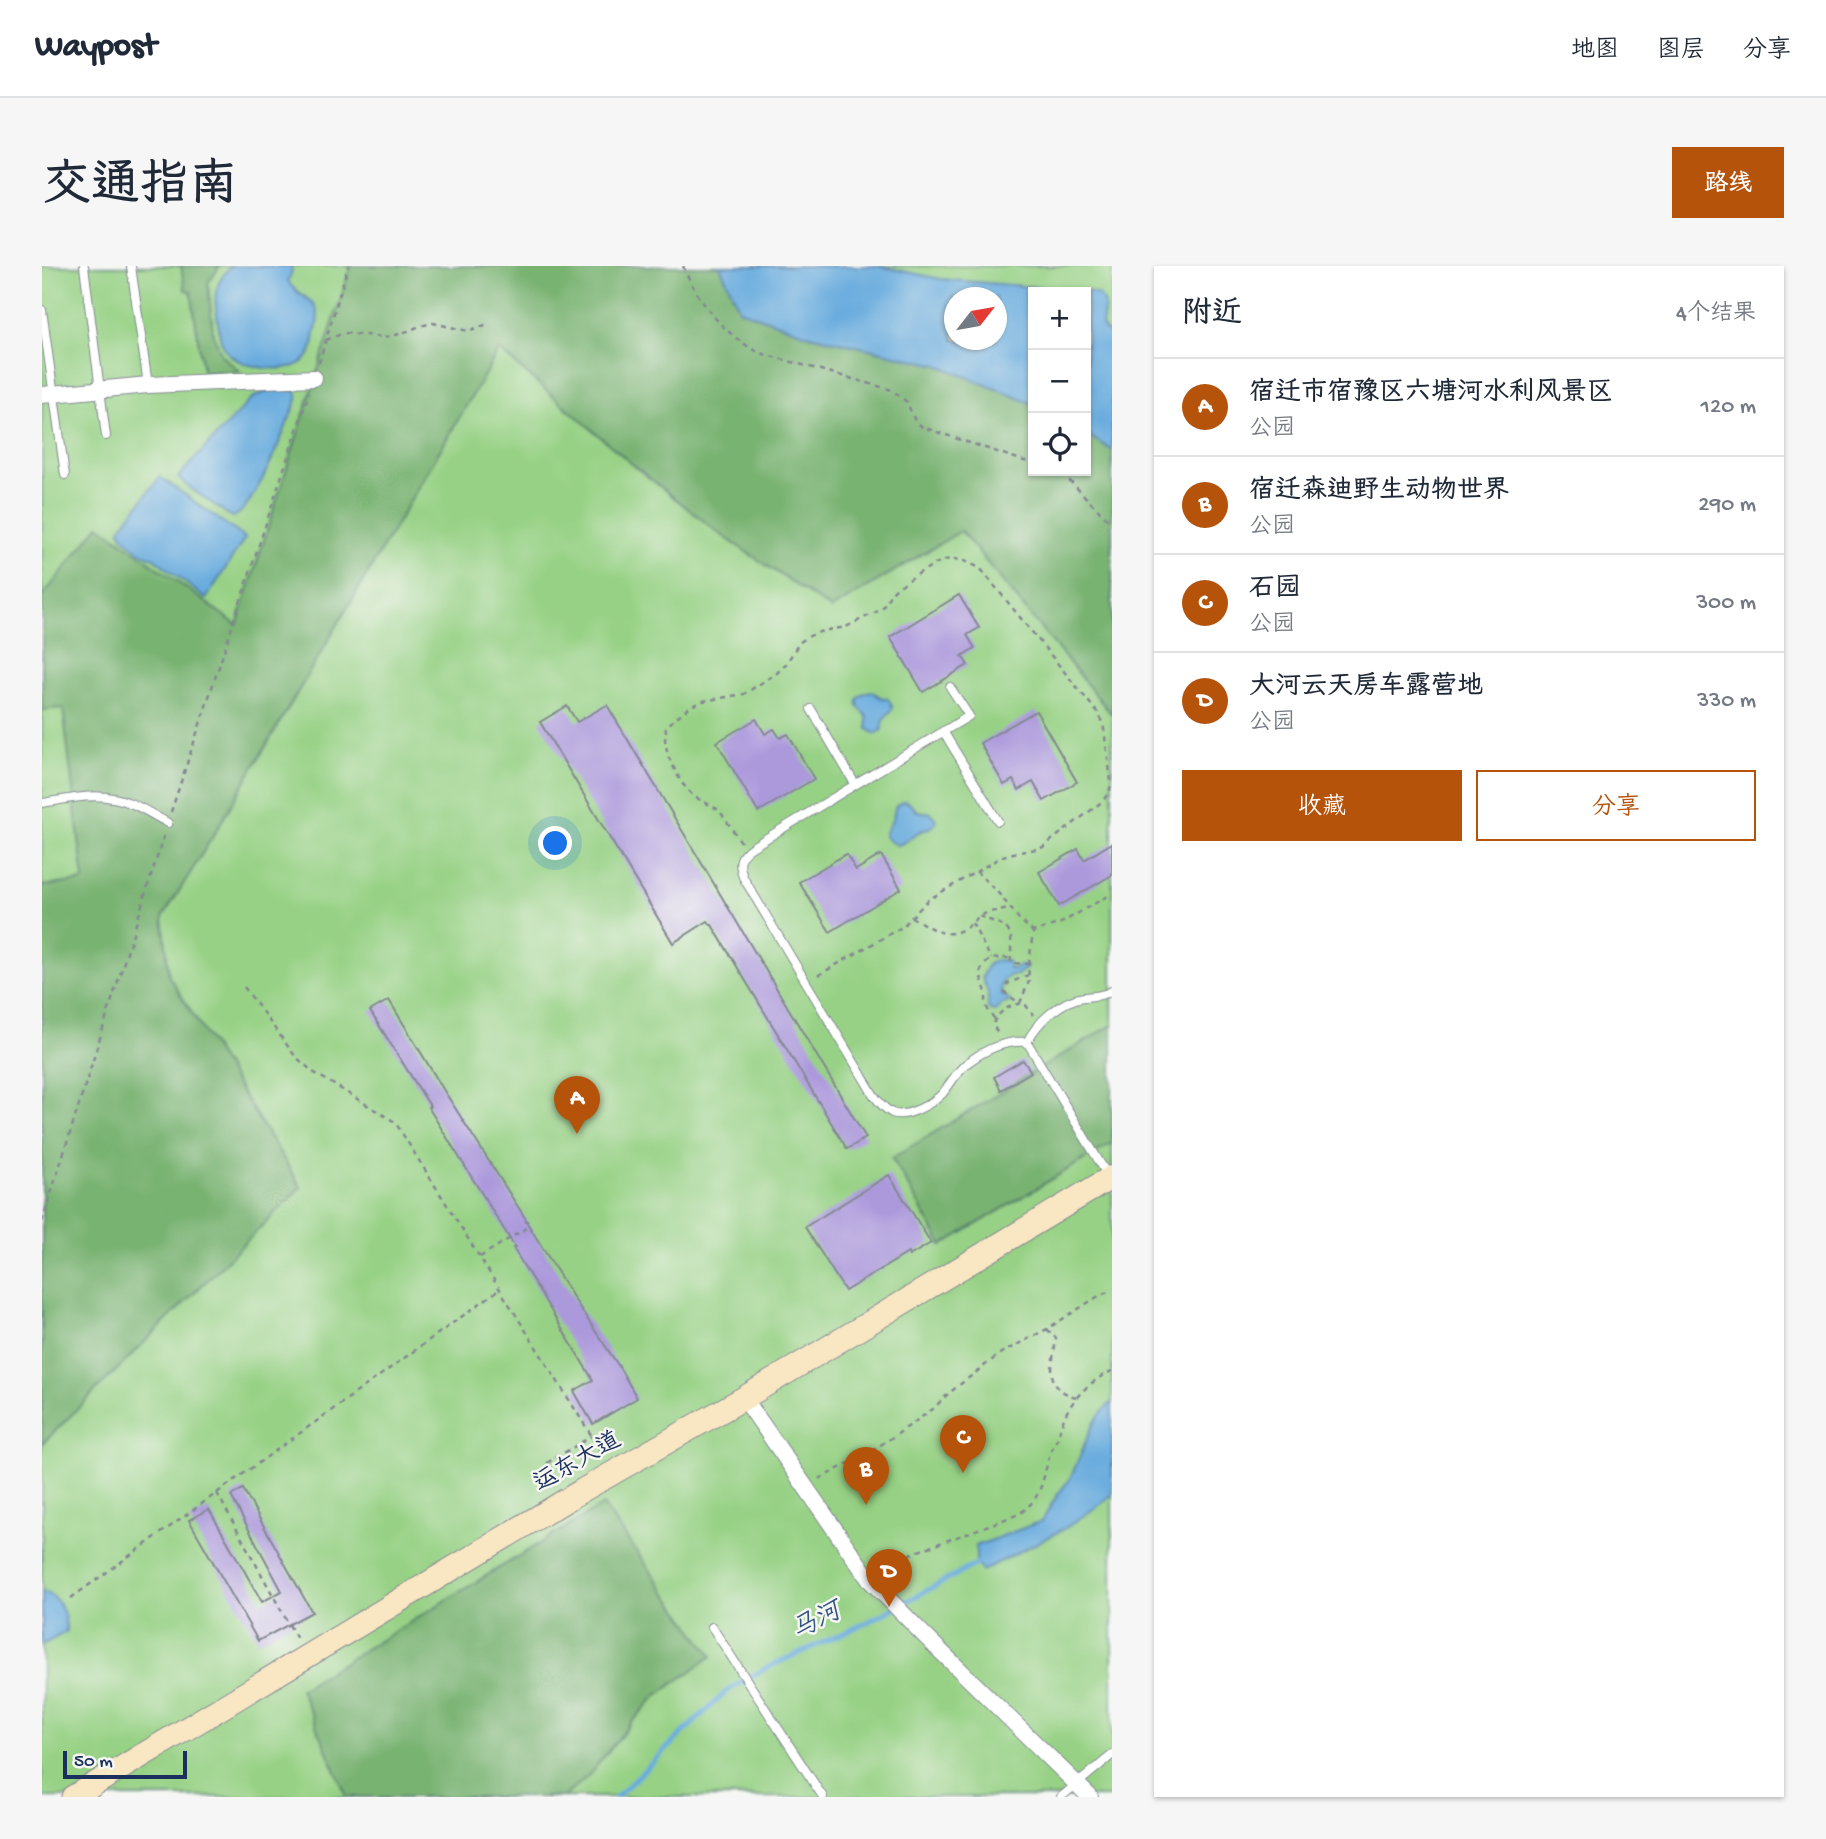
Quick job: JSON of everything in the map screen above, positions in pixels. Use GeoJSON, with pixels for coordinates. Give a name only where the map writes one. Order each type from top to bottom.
{"type":"FeatureCollection","features":[{"type":"Feature","properties":{"kind":"main road","name":"运东大道"},"geometry":{"type":"LineString","coordinates":[[73,1797],[1111,1178]]}},
{"type":"Feature","properties":{"kind":"street"},"geometry":{"type":"LineString","coordinates":[[48,395],[148,385],[314,377]]}},
{"type":"Feature","properties":{"kind":"street"},"geometry":{"type":"LineString","coordinates":[[744,1398],[805,1487],[924,1635],[1090,1797]]}},
{"type":"Feature","properties":{"kind":"lane"},"geometry":{"type":"LineString","coordinates":[[84,266],[106,436]]}},
{"type":"Feature","properties":{"kind":"lane"},"geometry":{"type":"LineString","coordinates":[[131,266],[148,385]]}},
{"type":"Feature","properties":{"kind":"lane"},"geometry":{"type":"LineString","coordinates":[[42,310],[48,395],[65,475]]}},
{"type":"Feature","properties":{"kind":"lane"},"geometry":{"type":"LineString","coordinates":[[950,687],[969,716],[747,850],[741,855],[739,865],[743,877],[873,1094],[891,1113],[908,1113],[931,1103],[943,1093],[965,1065],[991,1048],[1014,1041],[1027,1042]]}},
{"type":"Feature","properties":{"kind":"lane"},"geometry":{"type":"LineString","coordinates":[[811,709],[855,784]]}},
{"type":"Feature","properties":{"kind":"lane"},"geometry":{"type":"LineString","coordinates":[[943,731],[998,821]]}},
{"type":"Feature","properties":{"kind":"lane"},"geometry":{"type":"LineString","coordinates":[[42,803],[89,796],[114,798],[168,824]]}},
{"type":"Feature","properties":{"kind":"lane"},"geometry":{"type":"LineString","coordinates":[[1027,1042],[1033,1030],[1059,1008],[1083,997],[1096,997],[1112,991]]}},
{"type":"Feature","properties":{"kind":"lane"},"geometry":{"type":"LineString","coordinates":[[1027,1042],[1111,1178]]}},
{"type":"Feature","properties":{"kind":"lane"},"geometry":{"type":"LineString","coordinates":[[712,1628],[822,1797]]}},
{"type":"Feature","properties":{"kind":"lane"},"geometry":{"type":"LineString","coordinates":[[1061,1797],[1112,1755]]}},
{"type":"Feature","properties":{"kind":"path"},"geometry":{"type":"LineString","coordinates":[[42,1223],[348,266]]}},
{"type":"Feature","properties":{"kind":"path"},"geometry":{"type":"LineString","coordinates":[[683,266],[713,316],[744,345],[760,353],[892,390],[907,402],[914,419],[922,427],[1028,462]]}},
{"type":"Feature","properties":{"kind":"path"},"geometry":{"type":"LineString","coordinates":[[326,340],[344,333],[385,337],[433,323],[468,331],[488,324]]}},
{"type":"Feature","properties":{"kind":"path"},"geometry":{"type":"LineString","coordinates":[[1065,476],[1112,524]]}},
{"type":"Feature","properties":{"kind":"path"},"geometry":{"type":"LineString","coordinates":[[976,871],[1033,932]]}},
{"type":"Feature","properties":{"kind":"path"},"geometry":{"type":"LineString","coordinates":[[1033,932],[1061,923],[1111,894]]}},
{"type":"Feature","properties":{"kind":"path"},"geometry":{"type":"LineString","coordinates":[[911,917],[952,935],[968,927],[979,916],[1010,908]]}},
{"type":"Feature","properties":{"kind":"path"},"geometry":{"type":"LineString","coordinates":[[979,916],[1000,924],[1009,932],[1011,963],[1029,964]]}},
{"type":"Feature","properties":{"kind":"path"},"geometry":{"type":"LineString","coordinates":[[972,923],[991,959]]}},
{"type":"Feature","properties":{"kind":"path"},"geometry":{"type":"LineString","coordinates":[[1003,1043],[993,1025],[1000,1013],[1020,1003],[1030,981],[1028,975],[1033,932]]}},
{"type":"Feature","properties":{"kind":"path"},"geometry":{"type":"LineString","coordinates":[[995,1019],[986,1009],[985,989],[980,978],[983,967],[991,959],[1010,958]]}},
{"type":"Feature","properties":{"kind":"path"},"geometry":{"type":"LineString","coordinates":[[1028,975],[1010,982],[1006,987],[1007,995],[1025,1004],[1040,1023]]}},
{"type":"Feature","properties":{"kind":"path"},"geometry":{"type":"LineString","coordinates":[[244,987],[295,1056],[313,1072],[396,1122],[615,1472]]}},
{"type":"Feature","properties":{"kind":"path"},"geometry":{"type":"LineString","coordinates":[[480,1257],[526,1228]]}},
{"type":"Feature","properties":{"kind":"path"},"geometry":{"type":"LineString","coordinates":[[71,1598],[500,1289]]}},
{"type":"Feature","properties":{"kind":"path"},"geometry":{"type":"LineString","coordinates":[[805,1487],[896,1435],[933,1409],[948,1393],[1001,1353],[1112,1290]]}},
{"type":"Feature","properties":{"kind":"path"},"geometry":{"type":"LineString","coordinates":[[1047,1329],[1056,1338],[1051,1372],[1053,1380],[1060,1389],[1077,1398]]}},
{"type":"Feature","properties":{"kind":"path"},"geometry":{"type":"LineString","coordinates":[[874,1574],[905,1556],[1019,1514],[1031,1505],[1045,1475],[1049,1453],[1063,1418],[1091,1383],[1112,1371]]}},
{"type":"Feature","properties":{"kind":"path"},"geometry":{"type":"LineString","coordinates":[[547,1463],[592,1436]]}},
{"type":"Feature","properties":{"kind":"path"},"geometry":{"type":"LineString","coordinates":[[217,1493],[306,1657]]}},
{"type":"Feature","properties":{"kind":"green space"},"geometry":{"type":"Polygon","coordinates":[[[42,266],[1112,266],[1112,1797],[42,1797],[42,266]]]}},
{"type":"Feature","properties":{"kind":"green space"},"geometry":{"type":"Polygon","coordinates":[[[181,266],[220,266],[208,283],[213,333],[222,356],[240,371],[203,373],[191,291],[185,290],[181,266]]]}},
{"type":"Feature","properties":{"kind":"green space"},"geometry":{"type":"Polygon","coordinates":[[[351,266],[720,266],[740,310],[810,335],[938,365],[1028,402],[1028,476],[1091,476],[1091,437],[1112,450],[1112,715],[961,531],[831,609],[720,534],[638,469],[499,350],[163,917],[169,976],[301,1187],[42,1444],[42,886],[84,881],[63,708],[42,710],[42,597],[99,525],[237,625],[351,266]]]}},
{"type":"Feature","properties":{"kind":"green space"},"geometry":{"type":"Polygon","coordinates":[[[1112,1025],[1112,1143],[942,1245],[892,1158],[1112,1025]]]}},
{"type":"Feature","properties":{"kind":"green space"},"geometry":{"type":"Polygon","coordinates":[[[603,1505],[712,1656],[656,1696],[590,1774],[564,1797],[347,1797],[300,1689],[603,1505]]]}},
{"type":"Feature","properties":{"kind":"water"},"geometry":{"type":"Polygon","coordinates":[[[231,266],[290,266],[292,271],[288,281],[312,303],[318,314],[311,352],[300,364],[266,368],[243,363],[227,352],[222,344],[215,301],[219,283],[231,266]]]}},
{"type":"Feature","properties":{"kind":"water"},"geometry":{"type":"Polygon","coordinates":[[[720,266],[879,266],[941,279],[1033,287],[1028,287],[1028,402],[938,365],[810,335],[740,310],[720,266]]]}},
{"type":"Feature","properties":{"kind":"water"},"geometry":{"type":"Polygon","coordinates":[[[1091,292],[1100,296],[1105,304],[1102,325],[1112,335],[1112,450],[1091,437],[1091,292]]]}},
{"type":"Feature","properties":{"kind":"water"},"geometry":{"type":"Polygon","coordinates":[[[292,388],[297,393],[297,400],[270,464],[242,510],[233,517],[227,514],[178,477],[252,398],[270,390],[292,388]]]}},
{"type":"Feature","properties":{"kind":"water"},"geometry":{"type":"Polygon","coordinates":[[[160,477],[245,538],[206,599],[123,537],[120,529],[160,477]]]}},
{"type":"Feature","properties":{"kind":"water"},"geometry":{"type":"Polygon","coordinates":[[[872,691],[888,699],[892,706],[882,730],[875,734],[868,729],[867,717],[858,704],[861,696],[872,691]]]}},
{"type":"Feature","properties":{"kind":"water"},"geometry":{"type":"Polygon","coordinates":[[[905,801],[917,811],[931,813],[936,823],[897,845],[886,838],[885,833],[896,806],[905,801]]]}},
{"type":"Feature","properties":{"kind":"water"},"geometry":{"type":"Polygon","coordinates":[[[997,960],[1007,961],[1010,969],[1026,966],[1026,969],[1003,980],[1001,994],[1009,999],[1009,1002],[1002,1004],[996,1011],[988,1008],[988,992],[982,978],[987,966],[997,960]]]}},
{"type":"Feature","properties":{"kind":"water"},"geometry":{"type":"Polygon","coordinates":[[[1112,1402],[1112,1494],[1064,1529],[982,1571],[976,1564],[976,1546],[1042,1521],[1072,1474],[1098,1417],[1112,1402]]]}},
{"type":"Feature","properties":{"kind":"water"},"geometry":{"type":"Polygon","coordinates":[[[42,1591],[53,1597],[61,1607],[66,1632],[42,1645],[42,1591]]]}},
{"type":"Feature","properties":{"kind":"building"},"geometry":{"type":"Polygon","coordinates":[[[959,595],[979,628],[967,635],[975,648],[962,656],[968,665],[923,692],[890,637],[959,595]]]}},
{"type":"Feature","properties":{"kind":"building"},"geometry":{"type":"Polygon","coordinates":[[[607,705],[866,1138],[847,1149],[712,925],[708,921],[673,943],[540,722],[567,706],[577,722],[607,705]]]}},
{"type":"Feature","properties":{"kind":"building"},"geometry":{"type":"Polygon","coordinates":[[[1036,711],[1077,782],[1044,801],[1033,782],[1019,790],[1013,780],[1004,785],[980,743],[1036,711]]]}},
{"type":"Feature","properties":{"kind":"building"},"geometry":{"type":"Polygon","coordinates":[[[756,719],[765,734],[774,729],[780,738],[788,734],[814,779],[758,812],[717,742],[756,719]]]}},
{"type":"Feature","properties":{"kind":"building"},"geometry":{"type":"Polygon","coordinates":[[[1112,843],[1112,875],[1059,906],[1039,872],[1078,849],[1084,860],[1112,843]]]}},
{"type":"Feature","properties":{"kind":"building"},"geometry":{"type":"Polygon","coordinates":[[[846,854],[856,870],[881,855],[901,889],[830,932],[799,882],[846,854]]]}},
{"type":"Feature","properties":{"kind":"building"},"geometry":{"type":"Polygon","coordinates":[[[389,1000],[637,1398],[593,1424],[574,1391],[593,1380],[428,1107],[430,1106],[370,1011],[389,1000]]]}},
{"type":"Feature","properties":{"kind":"building"},"geometry":{"type":"Polygon","coordinates":[[[1023,1060],[1031,1072],[1001,1090],[994,1077],[1023,1060]]]}},
{"type":"Feature","properties":{"kind":"building"},"geometry":{"type":"Polygon","coordinates":[[[889,1175],[931,1243],[909,1256],[908,1253],[845,1291],[805,1227],[889,1175]]]}},
{"type":"Feature","properties":{"kind":"building"},"geometry":{"type":"Polygon","coordinates":[[[243,1489],[312,1612],[258,1641],[189,1520],[209,1509],[262,1602],[282,1591],[231,1496],[243,1489]]]}},
{"type":"Feature","properties":{"kind":"waterway","name":"马河"},"geometry":{"type":"LineString","coordinates":[[616,1797],[727,1691],[766,1668],[868,1622],[980,1562]]}},
{"type":"Feature","properties":{"kind":"place","name":"宿迁市宿豫区六塘河水利风景区"},"geometry":{"type":"Point","coordinates":[577,1134]}},
{"type":"Feature","properties":{"kind":"place","name":"石园"},"geometry":{"type":"Point","coordinates":[963,1473]}},
{"type":"Feature","properties":{"kind":"place","name":"宿迁森迪野生动物世界"},"geometry":{"type":"Point","coordinates":[866,1505]}},
{"type":"Feature","properties":{"kind":"place","name":"大河云天房车露营地"},"geometry":{"type":"Point","coordinates":[889,1607]}}]}
